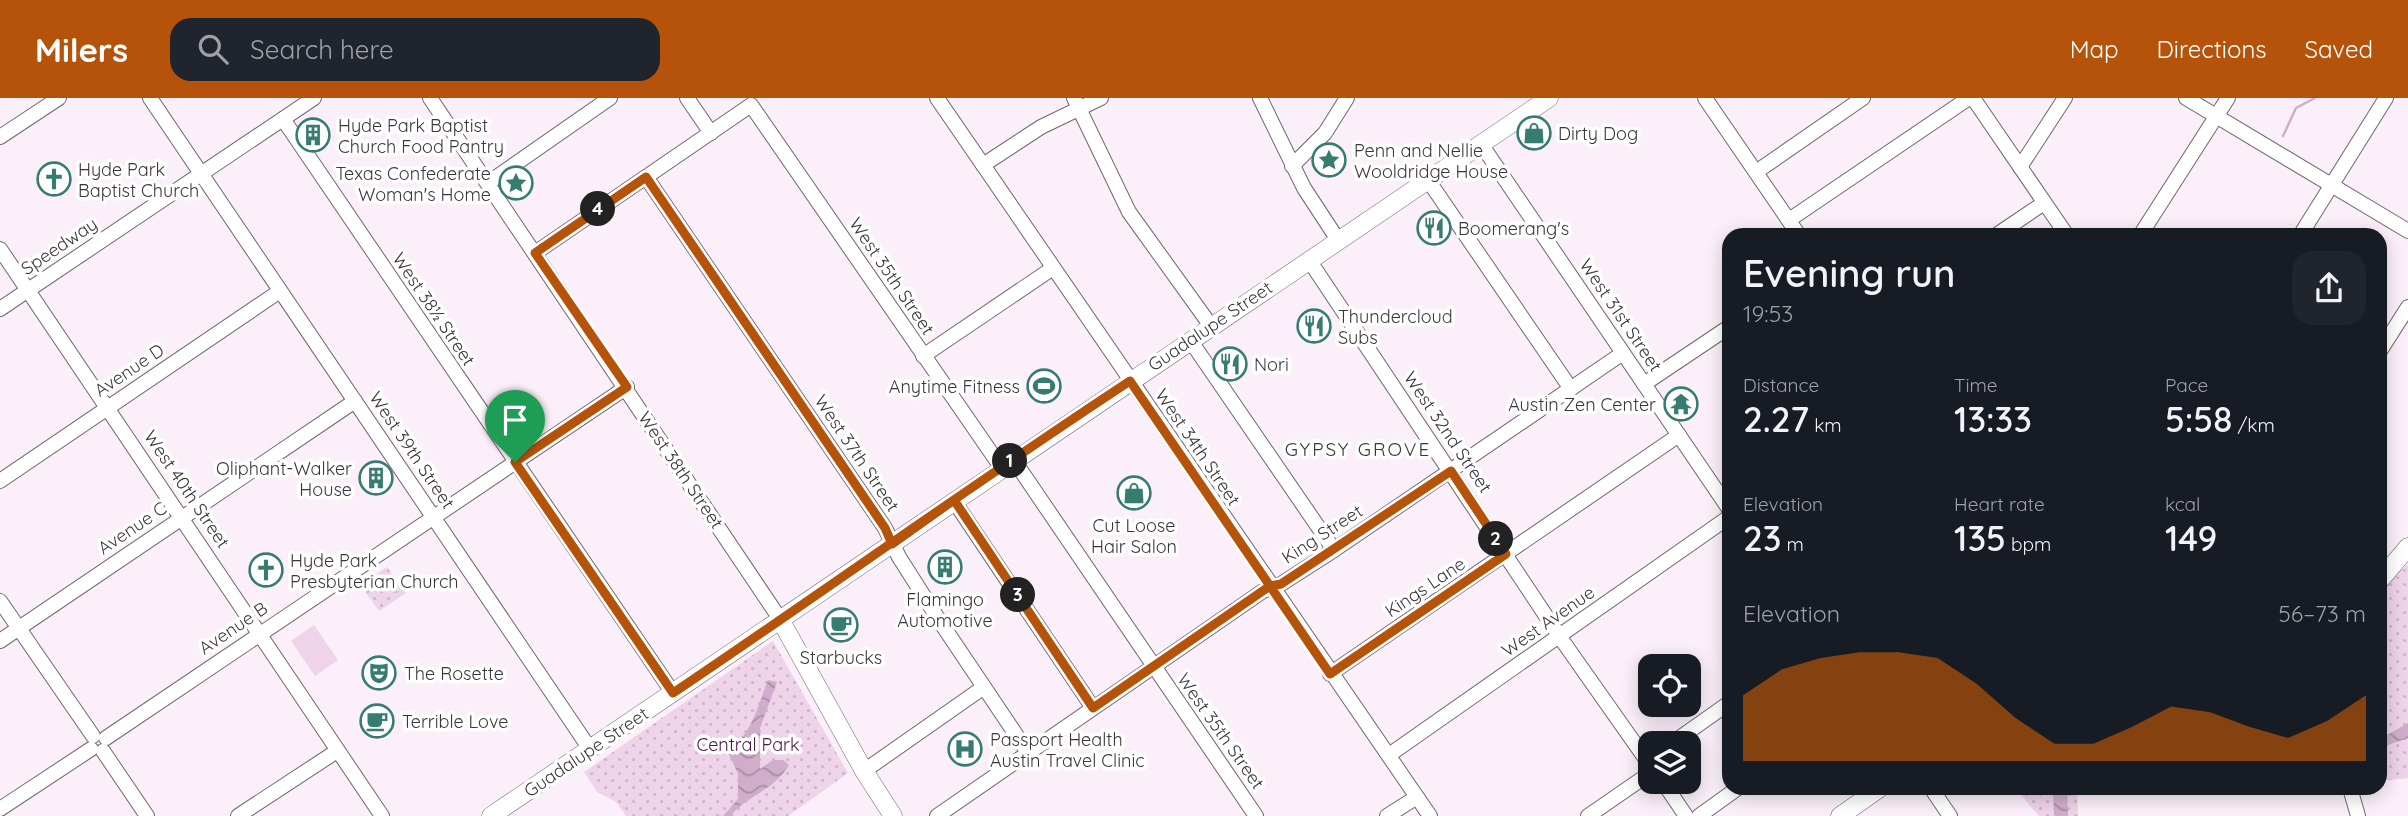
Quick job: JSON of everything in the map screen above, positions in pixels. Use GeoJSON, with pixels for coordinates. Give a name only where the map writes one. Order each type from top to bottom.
{"type":"FeatureCollection","features":[{"type":"Feature","properties":{"kind":"main road","name":"Guadalupe Street"},"geometry":{"type":"LineString","coordinates":[[491,816],[1007,463],[1549,98]]}},
{"type":"Feature","properties":{"kind":"main road"},"geometry":{"type":"LineString","coordinates":[[2387,560],[2408,547]]}},
{"type":"Feature","properties":{"kind":"main road"},"geometry":{"type":"LineString","coordinates":[[2387,572],[2408,547]]}},
{"type":"Feature","properties":{"kind":"main road","name":"West 38th Street"},"geometry":{"type":"LineString","coordinates":[[780,619],[864,771],[893,816]]}},
{"type":"Feature","properties":{"kind":"main road"},"geometry":{"type":"LineString","coordinates":[[1840,816],[1870,795]]}},
{"type":"Feature","properties":{"kind":"street"},"geometry":{"type":"LineString","coordinates":[[0,137],[59,98]]}},
{"type":"Feature","properties":{"kind":"street","name":"West 39th Street"},"geometry":{"type":"LineString","coordinates":[[150,98],[590,749]]}},
{"type":"Feature","properties":{"kind":"street","name":"Speedway"},"geometry":{"type":"LineString","coordinates":[[0,309],[314,98]]}},
{"type":"Feature","properties":{"kind":"street","name":"West 38th Street"},"geometry":{"type":"LineString","coordinates":[[430,98],[627,387],[780,619]]}},
{"type":"Feature","properties":{"kind":"street"},"geometry":{"type":"LineString","coordinates":[[488,183],[610,98]]}},
{"type":"Feature","properties":{"kind":"street"},"geometry":{"type":"LineString","coordinates":[[535,253],[711,133],[687,98]]}},
{"type":"Feature","properties":{"kind":"street","name":"West 34th Street"},"geometry":{"type":"LineString","coordinates":[[937,98],[1430,816]]}},
{"type":"Feature","properties":{"kind":"street"},"geometry":{"type":"LineString","coordinates":[[983,165],[1077,103],[1101,98]]}},
{"type":"Feature","properties":{"kind":"street"},"geometry":{"type":"LineString","coordinates":[[1259,98],[1292,166],[1338,240]]}},
{"type":"Feature","properties":{"kind":"street"},"geometry":{"type":"LineString","coordinates":[[1292,166],[1325,133],[1347,98]]}},
{"type":"Feature","properties":{"kind":"street"},"geometry":{"type":"LineString","coordinates":[[1705,98],[1794,228]]}},
{"type":"Feature","properties":{"kind":"street"},"geometry":{"type":"LineString","coordinates":[[1756,172],[1846,102],[1863,98]]}},
{"type":"Feature","properties":{"kind":"street"},"geometry":{"type":"LineString","coordinates":[[1789,220],[1971,98],[2062,228]]}},
{"type":"Feature","properties":{"kind":"street"},"geometry":{"type":"LineString","coordinates":[[2020,167],[2065,98]]}},
{"type":"Feature","properties":{"kind":"street"},"geometry":{"type":"LineString","coordinates":[[2186,98],[2408,231]]}},
{"type":"Feature","properties":{"kind":"street"},"geometry":{"type":"LineString","coordinates":[[2145,228],[2228,98]]}},
{"type":"Feature","properties":{"kind":"street"},"geometry":{"type":"LineString","coordinates":[[2305,228],[2386,98]]}},
{"type":"Feature","properties":{"kind":"street"},"geometry":{"type":"LineString","coordinates":[[1077,103],[1129,212],[1211,326]]}},
{"type":"Feature","properties":{"kind":"street","name":"West 35th Street"},"geometry":{"type":"LineString","coordinates":[[711,133],[751,105],[923,356],[1007,463],[1256,816]]}},
{"type":"Feature","properties":{"kind":"street","name":"West 38½ Street"},"geometry":{"type":"LineString","coordinates":[[283,119],[673,693]]}},
{"type":"Feature","properties":{"kind":"street","name":"West 31st Street"},"geometry":{"type":"LineString","coordinates":[[1481,144],[1722,499]]}},
{"type":"Feature","properties":{"kind":"street","name":"West 37th Street"},"geometry":{"type":"LineString","coordinates":[[646,177],[885,528],[892,544],[1029,754]]}},
{"type":"Feature","properties":{"kind":"street"},"geometry":{"type":"LineString","coordinates":[[1428,180],[1571,388]]}},
{"type":"Feature","properties":{"kind":"street"},"geometry":{"type":"LineString","coordinates":[[2007,228],[2045,203]]}},
{"type":"Feature","properties":{"kind":"street","name":"West 40th Street"},"geometry":{"type":"LineString","coordinates":[[0,249],[382,816]]}},
{"type":"Feature","properties":{"kind":"street","name":"West 32nd Street"},"geometry":{"type":"LineString","coordinates":[[1309,260],[1560,636],[1638,746]]}},
{"type":"Feature","properties":{"kind":"street"},"geometry":{"type":"LineString","coordinates":[[923,356],[1053,268]]}},
{"type":"Feature","properties":{"kind":"street","name":"Avenue D"},"geometry":{"type":"LineString","coordinates":[[0,481],[280,291]]}},
{"type":"Feature","properties":{"kind":"street"},"geometry":{"type":"LineString","coordinates":[[2387,340],[2408,307]]}},
{"type":"Feature","properties":{"kind":"street"},"geometry":{"type":"LineString","coordinates":[[1644,384],[1722,332]]}},
{"type":"Feature","properties":{"kind":"street"},"geometry":{"type":"LineString","coordinates":[[1190,341],[1334,550]]}},
{"type":"Feature","properties":{"kind":"street","name":"King Street"},"geometry":{"type":"LineString","coordinates":[[937,816],[1270,586],[1281,584],[1334,550],[1623,353]]}},
{"type":"Feature","properties":{"kind":"street","name":"Avenue B"},"geometry":{"type":"LineString","coordinates":[[0,809],[627,387]]}},
{"type":"Feature","properties":{"kind":"street","name":"Avenue C"},"geometry":{"type":"LineString","coordinates":[[0,641],[355,401]]}},
{"type":"Feature","properties":{"kind":"street","name":"Kings Lane"},"geometry":{"type":"LineString","coordinates":[[1330,674],[1679,435]]}},
{"type":"Feature","properties":{"kind":"street"},"geometry":{"type":"LineString","coordinates":[[954,500],[1093,708]]}},
{"type":"Feature","properties":{"kind":"street","name":"West Avenue"},"geometry":{"type":"LineString","coordinates":[[1389,755],[1722,522]]}},
{"type":"Feature","properties":{"kind":"street"},"geometry":{"type":"LineString","coordinates":[[0,601],[147,816]]}},
{"type":"Feature","properties":{"kind":"street"},"geometry":{"type":"LineString","coordinates":[[864,771],[984,687]]}},
{"type":"Feature","properties":{"kind":"street"},"geometry":{"type":"LineString","coordinates":[[1689,731],[1722,708]]}},
{"type":"Feature","properties":{"kind":"street"},"geometry":{"type":"LineString","coordinates":[[237,816],[337,751]]}},
{"type":"Feature","properties":{"kind":"street"},"geometry":{"type":"LineString","coordinates":[[1588,816],[1638,782]]}},
{"type":"Feature","properties":{"kind":"street"},"geometry":{"type":"LineString","coordinates":[[1670,794],[1686,816]]}},
{"type":"Feature","properties":{"kind":"street"},"geometry":{"type":"LineString","coordinates":[[1699,816],[1728,795]]}},
{"type":"Feature","properties":{"kind":"street"},"geometry":{"type":"LineString","coordinates":[[1936,795],[1950,816]]}},
{"type":"Feature","properties":{"kind":"street"},"geometry":{"type":"LineString","coordinates":[[2352,795],[2358,816]]}},
{"type":"Feature","properties":{"kind":"street"},"geometry":{"type":"LineString","coordinates":[[1387,816],[1417,797]]}},
{"type":"Feature","properties":{"kind":"green space"},"geometry":{"type":"Polygon","coordinates":[[[2408,564],[2408,778],[2387,780],[2387,582],[2408,564]]]}},
{"type":"Feature","properties":{"kind":"green space"},"geometry":{"type":"Polygon","coordinates":[[[387,567],[406,593],[379,611],[360,585],[387,567]]]}},
{"type":"Feature","properties":{"kind":"green space"},"geometry":{"type":"Polygon","coordinates":[[[314,625],[338,660],[315,676],[291,641],[314,625]]]}},
{"type":"Feature","properties":{"kind":"green space","name":"Central Park"},"geometry":{"type":"Polygon","coordinates":[[[773,641],[848,773],[788,816],[626,816],[616,802],[597,792],[584,772],[773,641]]]}},
{"type":"Feature","properties":{"kind":"green space"},"geometry":{"type":"Polygon","coordinates":[[[2021,795],[2077,795],[2078,816],[2039,816],[2021,795]]]}},
{"type":"Feature","properties":{"kind":"water"},"geometry":{"type":"Polygon","coordinates":[[[768,680],[777,682],[760,728],[760,769],[773,760],[783,760],[789,765],[775,782],[742,804],[731,816],[723,816],[738,799],[738,774],[727,750],[743,737],[768,680]]]}},
{"type":"Feature","properties":{"kind":"water"},"geometry":{"type":"Polygon","coordinates":[[[2408,723],[2408,738],[2387,746],[2387,735],[2408,723]]]}},
{"type":"Feature","properties":{"kind":"water"},"geometry":{"type":"Polygon","coordinates":[[[2053,795],[2067,795],[2068,816],[2054,816],[2053,795]]]}},
{"type":"Feature","properties":{"kind":"waterway"},"geometry":{"type":"LineString","coordinates":[[2283,136],[2296,108],[2315,98]]}},
{"type":"Feature","properties":{"kind":"place","name":"Dirty Dog"},"geometry":{"type":"Point","coordinates":[1534,133]}},
{"type":"Feature","properties":{"kind":"place","name":"Hyde Park Baptist Church Food Pantry"},"geometry":{"type":"Point","coordinates":[313,135]}},
{"type":"Feature","properties":{"kind":"place","name":"Penn and Nellie Wooldridge House"},"geometry":{"type":"Point","coordinates":[1329,160]}},
{"type":"Feature","properties":{"kind":"place","name":"Hyde Park Baptist Church"},"geometry":{"type":"Point","coordinates":[54,179]}},
{"type":"Feature","properties":{"kind":"place","name":"Texas Confederate Woman's Home"},"geometry":{"type":"Point","coordinates":[516,183]}},
{"type":"Feature","properties":{"kind":"place","name":"Boomerang's"},"geometry":{"type":"Point","coordinates":[1434,228]}},
{"type":"Feature","properties":{"kind":"place","name":"Thundercloud Subs"},"geometry":{"type":"Point","coordinates":[1314,326]}},
{"type":"Feature","properties":{"kind":"place","name":"Nori"},"geometry":{"type":"Point","coordinates":[1230,364]}},
{"type":"Feature","properties":{"kind":"place","name":"Anytime Fitness"},"geometry":{"type":"Point","coordinates":[1044,386]}},
{"type":"Feature","properties":{"kind":"place","name":"Austin Zen Center"},"geometry":{"type":"Point","coordinates":[1681,404]}},
{"type":"Feature","properties":{"kind":"place","name":"Oliphant-Walker House"},"geometry":{"type":"Point","coordinates":[376,478]}},
{"type":"Feature","properties":{"kind":"place","name":"Cut Loose Hair Salon"},"geometry":{"type":"Point","coordinates":[1134,493]}},
{"type":"Feature","properties":{"kind":"place","name":"Flamingo Automotive"},"geometry":{"type":"Point","coordinates":[945,567]}},
{"type":"Feature","properties":{"kind":"place","name":"Hyde Park Presbyterian Church"},"geometry":{"type":"Point","coordinates":[266,570]}},
{"type":"Feature","properties":{"kind":"place","name":"Starbucks"},"geometry":{"type":"Point","coordinates":[841,625]}},
{"type":"Feature","properties":{"kind":"place","name":"The Rosette"},"geometry":{"type":"Point","coordinates":[379,673]}},
{"type":"Feature","properties":{"kind":"place","name":"Terrible Love"},"geometry":{"type":"Point","coordinates":[377,721]}},
{"type":"Feature","properties":{"kind":"place","name":"Passport Health Austin Travel Clinic"},"geometry":{"type":"Point","coordinates":[965,749]}},
{"type":"Feature","properties":{"kind":"district","name":"GYPSY GROVE"},"geometry":{"type":"Point","coordinates":[1358,449]}},
{"type":"Feature","properties":{"kind":"route"},"geometry":{"type":"LineString","coordinates":[[515,462],[627,387],[535,253],[646,177],[885,528],[892,544],[954,500],[1037,623],[1093,708],[1270,586],[1330,674],[1506,554],[1451,471],[1281,584],[1270,586],[1130,381],[1001,467],[892,544],[673,693],[515,462]]}}]}
